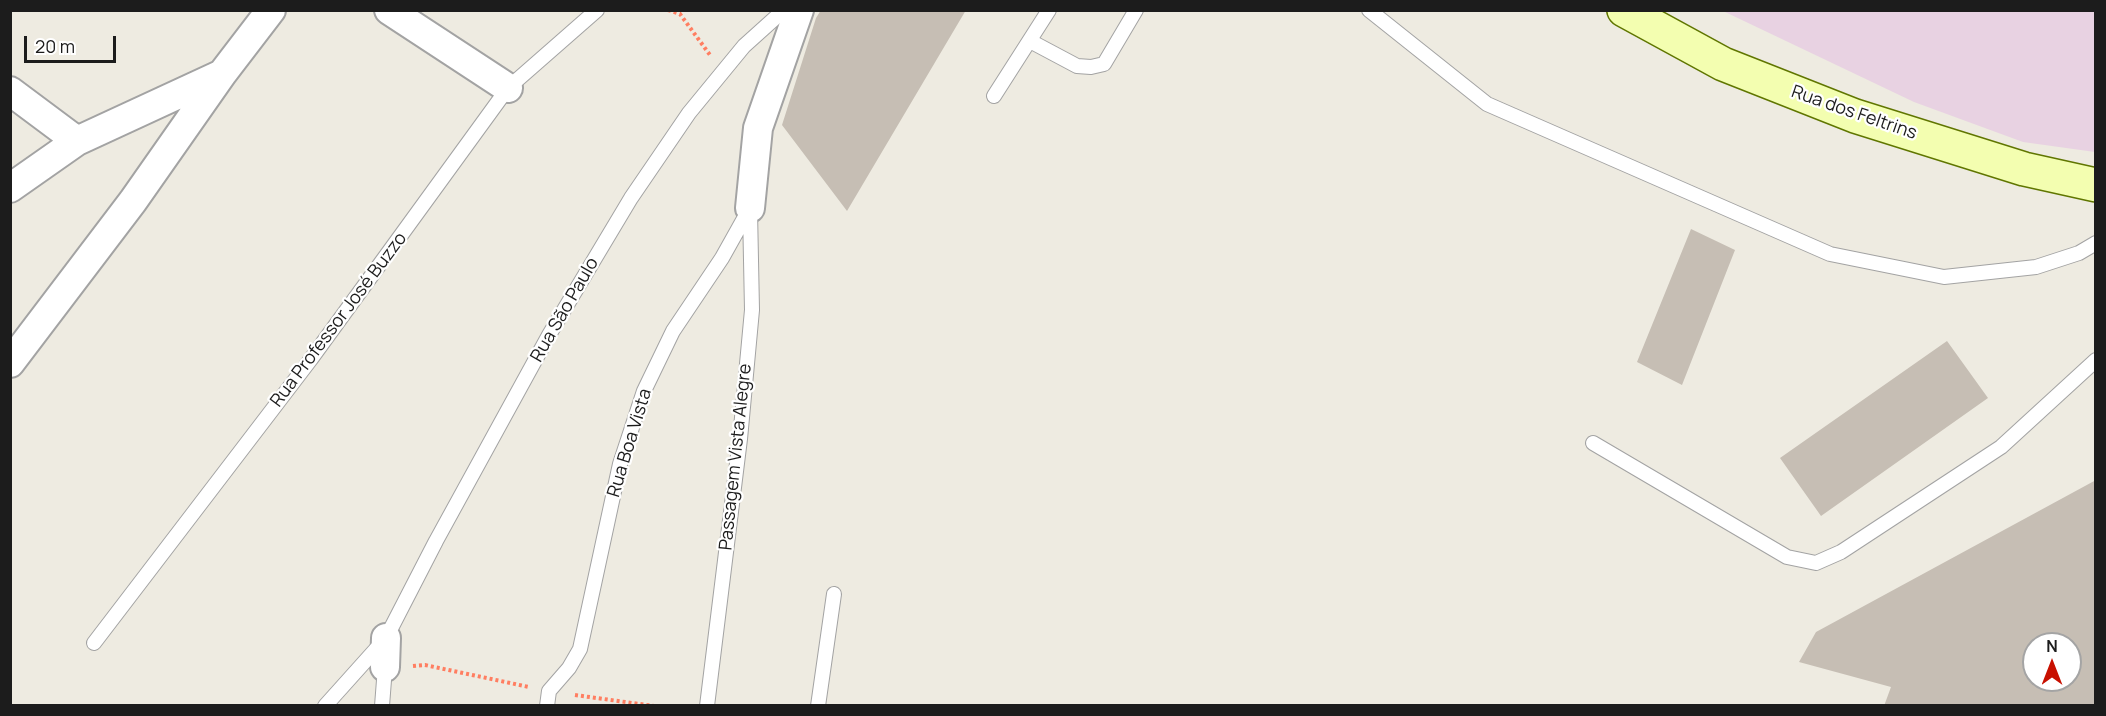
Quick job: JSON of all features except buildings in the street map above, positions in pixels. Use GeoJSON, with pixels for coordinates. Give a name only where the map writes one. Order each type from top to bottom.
{"type":"FeatureCollection","features":[{"type":"Feature","properties":{"kind":"street"},"geometry":{"type":"LineString","coordinates":[[10,363],[133,201],[270,10]]}},
{"type":"Feature","properties":{"kind":"street"},"geometry":{"type":"LineString","coordinates":[[389,10],[508,88]]}},
{"type":"Feature","properties":{"kind":"street"},"geometry":{"type":"LineString","coordinates":[[750,208],[758,128],[799,10]]}},
{"type":"Feature","properties":{"kind":"street","name":"Rua dos Feltrins"},"geometry":{"type":"LineString","coordinates":[[1624,10],[1723,64],[1855,116],[2024,169],[2096,185]]}},
{"type":"Feature","properties":{"kind":"street"},"geometry":{"type":"LineString","coordinates":[[10,188],[77,141],[222,74]]}},
{"type":"Feature","properties":{"kind":"street"},"geometry":{"type":"LineString","coordinates":[[10,91],[77,141]]}},
{"type":"Feature","properties":{"kind":"street"},"geometry":{"type":"LineString","coordinates":[[385,667],[386,638]]}},
{"type":"Feature","properties":{"kind":"lane","name":"Rua Professor José Buzzo"},"geometry":{"type":"LineString","coordinates":[[94,643],[317,350],[508,88],[597,10]]}},
{"type":"Feature","properties":{"kind":"lane","name":"Rua São Paulo"},"geometry":{"type":"LineString","coordinates":[[325,705],[386,638],[479,461],[549,335],[631,198],[689,113],[744,46],[784,10]]}},
{"type":"Feature","properties":{"kind":"lane"},"geometry":{"type":"LineString","coordinates":[[994,96],[1050,10]]}},
{"type":"Feature","properties":{"kind":"lane"},"geometry":{"type":"LineString","coordinates":[[1030,41],[1077,66],[1091,67],[1104,64],[1136,10]]}},
{"type":"Feature","properties":{"kind":"lane"},"geometry":{"type":"LineString","coordinates":[[1370,10],[1487,104],[1830,254],[1944,277],[2036,267],[2079,253],[2096,243]]}},
{"type":"Feature","properties":{"kind":"lane","name":"Rua Boa Vista"},"geometry":{"type":"LineString","coordinates":[[549,691],[569,668],[580,649],[620,464],[644,391],[673,331],[722,258],[750,208]]}},
{"type":"Feature","properties":{"kind":"lane","name":"Passagem Vista Alegre"},"geometry":{"type":"LineString","coordinates":[[707,705],[740,439],[752,310],[750,208]]}},
{"type":"Feature","properties":{"kind":"lane"},"geometry":{"type":"LineString","coordinates":[[1593,443],[1787,557],[1816,563],[1841,552],[2001,447],[2096,360]]}},
{"type":"Feature","properties":{"kind":"lane"},"geometry":{"type":"LineString","coordinates":[[818,705],[834,594]]}},
{"type":"Feature","properties":{"kind":"lane"},"geometry":{"type":"LineString","coordinates":[[382,705],[385,667]]}},
{"type":"Feature","properties":{"kind":"lane"},"geometry":{"type":"LineString","coordinates":[[547,705],[549,691]]}},
{"type":"Feature","properties":{"kind":"path"},"geometry":{"type":"LineString","coordinates":[[668,10],[680,14],[722,73]]}},
{"type":"Feature","properties":{"kind":"path"},"geometry":{"type":"LineString","coordinates":[[385,667],[425,665],[549,691],[654,705]]}},
{"type":"Feature","properties":{"kind":"shaded area"},"geometry":{"type":"Polygon","coordinates":[[[1723,11],[2095,11],[2095,152],[2023,142],[1914,102],[1723,11]]]}}]}
